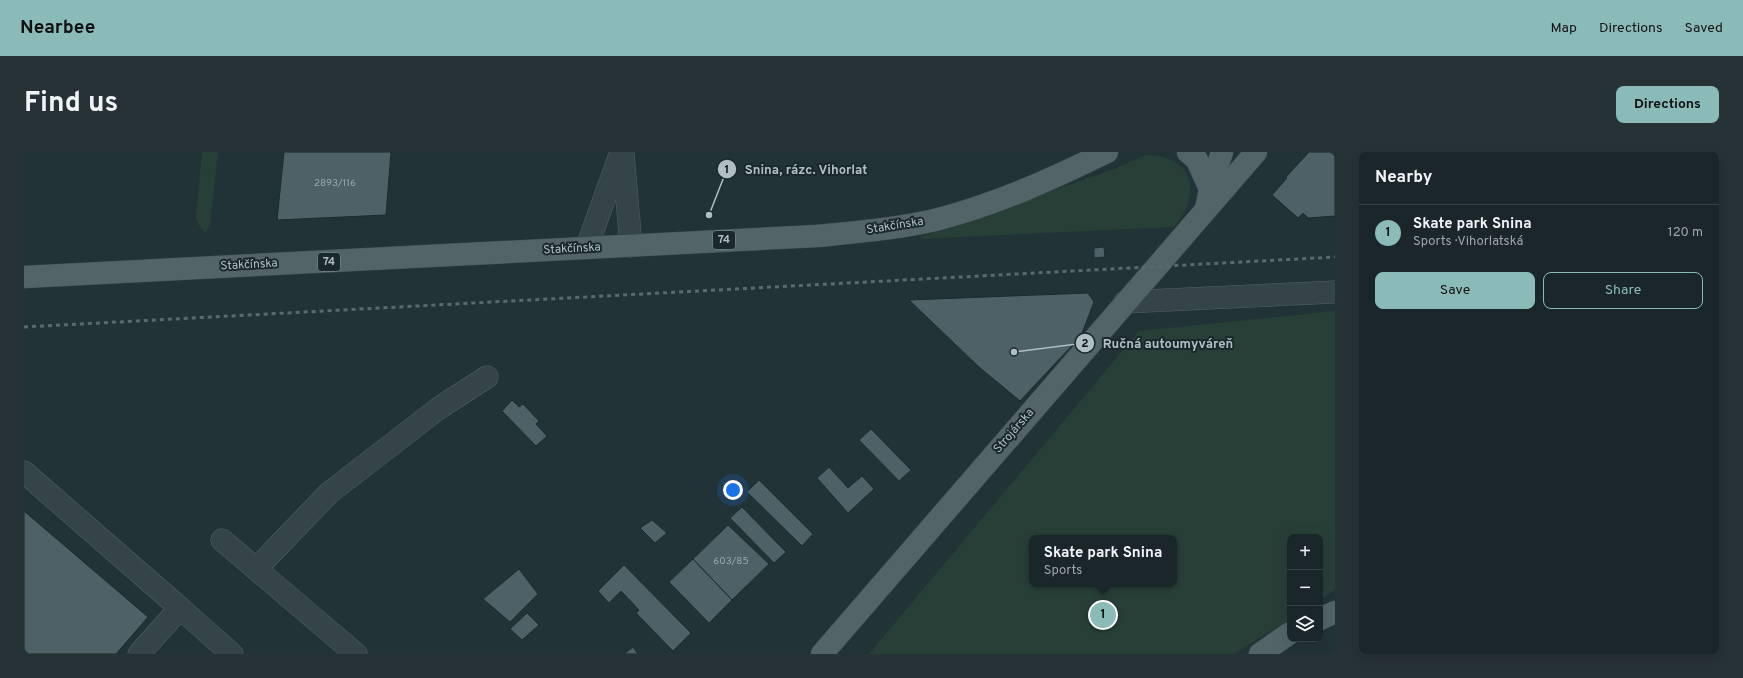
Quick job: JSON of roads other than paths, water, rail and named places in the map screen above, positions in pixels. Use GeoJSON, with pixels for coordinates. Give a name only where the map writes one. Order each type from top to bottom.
{"type":"FeatureCollection","features":[{"type":"Feature","properties":{"kind":"main road","name":"Stakčínska"},"geometry":{"type":"LineString","coordinates":[[24,277],[818,236],[899,227],[935,220],[1030,188],[1107,152]]}},
{"type":"Feature","properties":{"kind":"main road"},"geometry":{"type":"LineString","coordinates":[[1188,152],[1197,160],[1208,199]]}},
{"type":"Feature","properties":{"kind":"main road","name":"Strojárska"},"geometry":{"type":"LineString","coordinates":[[1208,199],[1222,152]]}},
{"type":"Feature","properties":{"kind":"main road","name":"Strojárska"},"geometry":{"type":"LineString","coordinates":[[822,654],[1125,302],[1208,199],[1256,152]]}},
{"type":"Feature","properties":{"kind":"main road"},"geometry":{"type":"LineString","coordinates":[[1323,618],[1335,612]]}},
{"type":"Feature","properties":{"kind":"main road"},"geometry":{"type":"LineString","coordinates":[[1260,654],[1287,635]]}},
{"type":"Feature","properties":{"kind":"street"},"geometry":{"type":"LineString","coordinates":[[622,152],[632,246]]}},
{"type":"Feature","properties":{"kind":"street"},"geometry":{"type":"LineString","coordinates":[[587,247],[622,152]]}},
{"type":"Feature","properties":{"kind":"street"},"geometry":{"type":"LineString","coordinates":[[1125,302],[1335,292]]}},
{"type":"Feature","properties":{"kind":"street"},"geometry":{"type":"LineString","coordinates":[[256,569],[329,493],[439,408],[487,376]]}},
{"type":"Feature","properties":{"kind":"street"},"geometry":{"type":"LineString","coordinates":[[24,472],[232,654]]}},
{"type":"Feature","properties":{"kind":"street"},"geometry":{"type":"LineString","coordinates":[[222,540],[356,654]]}},
{"type":"Feature","properties":{"kind":"street"},"geometry":{"type":"LineString","coordinates":[[139,654],[180,608]]}},
{"type":"Feature","properties":{"kind":"railway"},"geometry":{"type":"LineString","coordinates":[[24,327],[1335,257]]}},
{"type":"Feature","properties":{"kind":"place","name":"Snina, rázc. Vihorlat"},"geometry":{"type":"Point","coordinates":[709,215]}},
{"type":"Feature","properties":{"kind":"place","name":"Ručná autoumyváreň"},"geometry":{"type":"Point","coordinates":[1014,352]}},
{"type":"Feature","properties":{"kind":"place","name":"Skate park Snina"},"geometry":{"type":"Point","coordinates":[1103,615]}}]}
